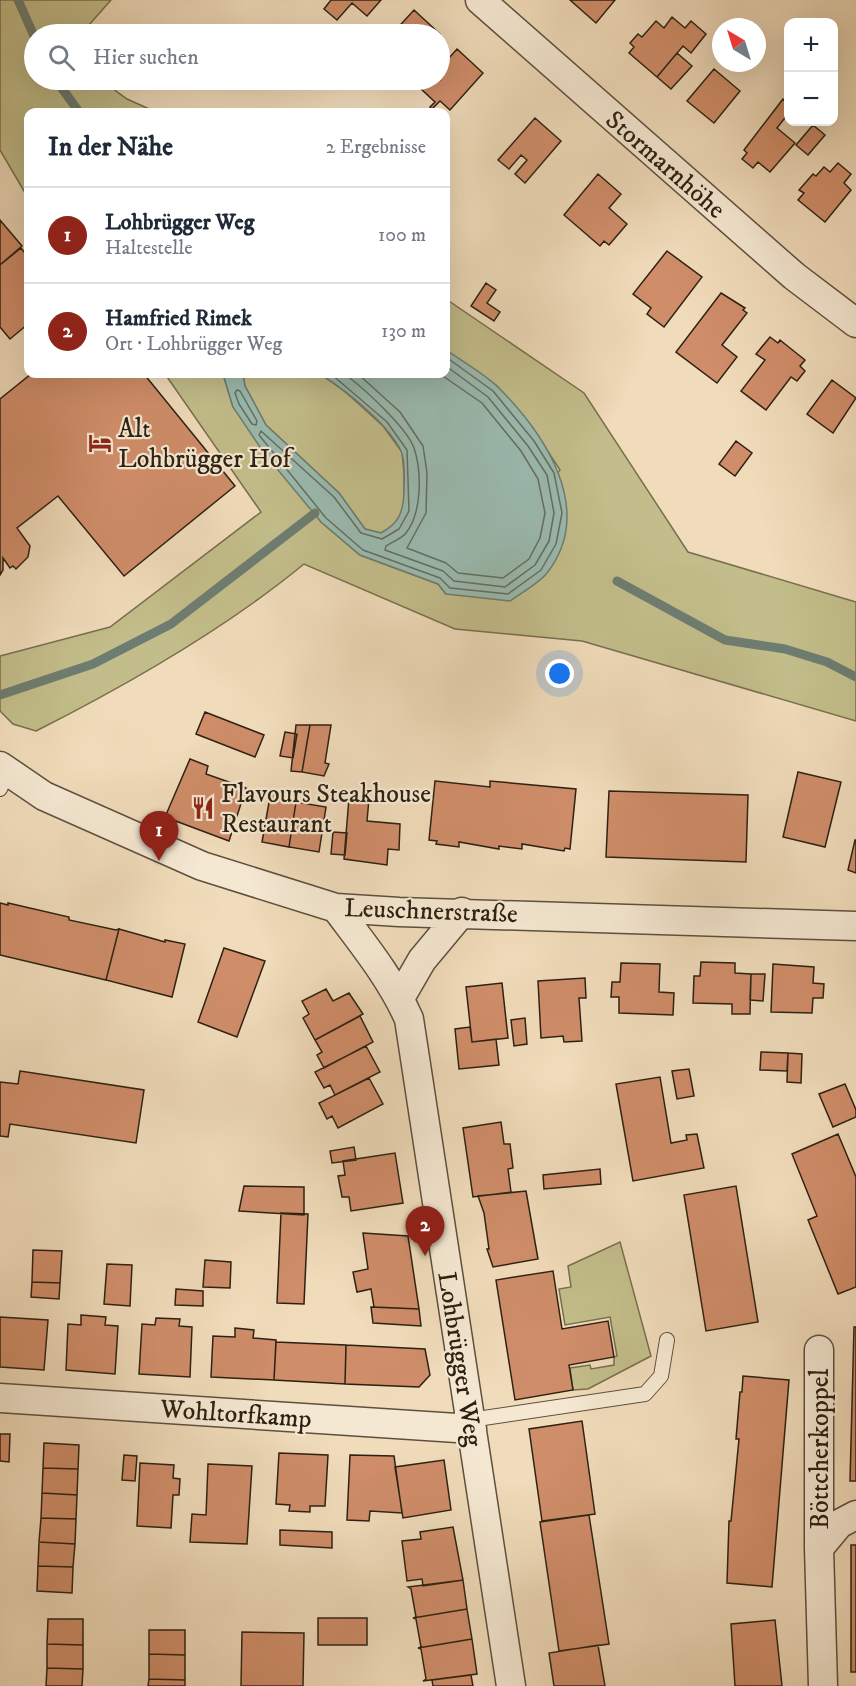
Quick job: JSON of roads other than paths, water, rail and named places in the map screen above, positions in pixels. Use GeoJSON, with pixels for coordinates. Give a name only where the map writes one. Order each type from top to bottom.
{"type":"FeatureCollection","features":[{"type":"Feature","properties":{"kind":"street","name":"Stormarnhöhe"},"geometry":{"type":"LineString","coordinates":[[480,0],[794,276],[856,323]]}},
{"type":"Feature","properties":{"kind":"street","name":"Leuschnerstraße"},"geometry":{"type":"LineString","coordinates":[[3,775],[44,796],[202,866],[336,908],[399,912],[462,912],[856,926]]}},
{"type":"Feature","properties":{"kind":"street","name":"Lohbrügger Weg"},"geometry":{"type":"LineString","coordinates":[[336,908],[400,998],[409,1018],[511,1686]]}},
{"type":"Feature","properties":{"kind":"street"},"geometry":{"type":"LineString","coordinates":[[400,998],[422,960],[462,912]]}},
{"type":"Feature","properties":{"kind":"street","name":"Böttcherkoppel"},"geometry":{"type":"LineString","coordinates":[[819,1350],[819,1548],[824,1686]]}},
{"type":"Feature","properties":{"kind":"street","name":"Wohltorfkamp"},"geometry":{"type":"LineString","coordinates":[[0,1398],[471,1424]]}},
{"type":"Feature","properties":{"kind":"street","name":"Böttcherkoppel"},"geometry":{"type":"LineString","coordinates":[[819,1548],[839,1524],[856,1515]]}},
{"type":"Feature","properties":{"kind":"lane"},"geometry":{"type":"LineString","coordinates":[[471,1424],[645,1394],[661,1376],[667,1340]]}},
{"type":"Feature","properties":{"kind":"water"},"geometry":{"type":"Polygon","coordinates":[[[450,353],[498,387],[516,406],[547,450],[558,474],[565,499],[567,524],[561,549],[547,573],[510,601],[446,594],[438,584],[360,555],[321,522],[264,453],[233,407],[224,378],[244,378],[245,386],[266,425],[339,493],[365,529],[381,533],[396,521],[403,506],[404,460],[395,440],[386,429],[342,389],[326,378],[450,378],[450,353]]]}},
{"type":"Feature","properties":{"kind":"waterway"},"geometry":{"type":"LineString","coordinates":[[18,0],[29,24]]}},
{"type":"Feature","properties":{"kind":"waterway"},"geometry":{"type":"LineString","coordinates":[[63,90],[76,108]]}},
{"type":"Feature","properties":{"kind":"waterway"},"geometry":{"type":"LineString","coordinates":[[0,695],[93,664],[171,624],[315,513]]}},
{"type":"Feature","properties":{"kind":"waterway"},"geometry":{"type":"LineString","coordinates":[[617,581],[725,640],[785,649],[827,662],[856,677]]}},
{"type":"Feature","properties":{"kind":"place","name":"Alt Lohbrügger Hof"},"geometry":{"type":"Point","coordinates":[100,443]}},
{"type":"Feature","properties":{"kind":"place","name":"Flavours Steakhouse Restaurant"},"geometry":{"type":"Point","coordinates":[203,808]}},
{"type":"Feature","properties":{"kind":"place","name":"Lohbrügger Weg"},"geometry":{"type":"Point","coordinates":[159,861]}},
{"type":"Feature","properties":{"kind":"place","name":"Hamfried Rimek"},"geometry":{"type":"Point","coordinates":[425,1256]}}]}
